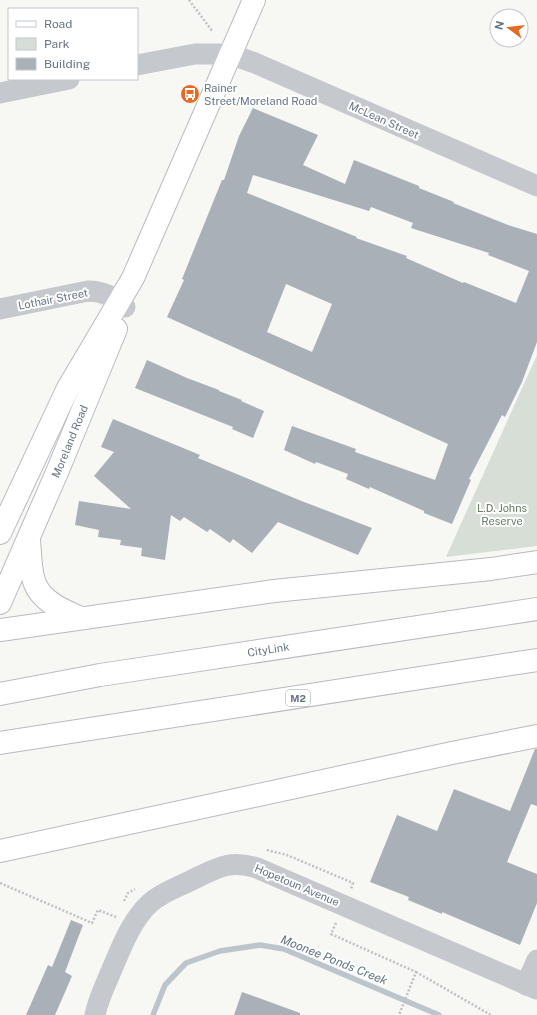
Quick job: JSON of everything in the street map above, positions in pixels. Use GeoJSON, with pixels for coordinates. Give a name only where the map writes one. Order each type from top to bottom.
{"type":"FeatureCollection","features":[{"type":"Feature","properties":{"kind":"main road","name":"Moreland Road"},"geometry":{"type":"LineString","coordinates":[[0,603],[88,400],[133,278],[254,0]]}},
{"type":"Feature","properties":{"kind":"main road","name":"Moreland Road"},"geometry":{"type":"LineString","coordinates":[[0,533],[68,388],[123,304]]}},
{"type":"Feature","properties":{"kind":"main road"},"geometry":{"type":"LineString","coordinates":[[29,538],[32,573],[38,590],[62,610],[81,618]]}},
{"type":"Feature","properties":{"kind":"main road"},"geometry":{"type":"LineString","coordinates":[[0,630],[274,591],[537,562]]}},
{"type":"Feature","properties":{"kind":"main road","name":"CityLink"},"geometry":{"type":"LineString","coordinates":[[0,694],[100,675],[537,609]]}},
{"type":"Feature","properties":{"kind":"main road","name":"M2"},"geometry":{"type":"LineString","coordinates":[[0,743],[537,660]]}},
{"type":"Feature","properties":{"kind":"main road"},"geometry":{"type":"LineString","coordinates":[[0,851],[537,736]]}},
{"type":"Feature","properties":{"kind":"street","name":"McLean Street"},"geometry":{"type":"LineString","coordinates":[[138,65],[195,54],[230,54],[255,63],[537,186]]}},
{"type":"Feature","properties":{"kind":"street"},"geometry":{"type":"LineString","coordinates":[[0,93],[65,80]]}},
{"type":"Feature","properties":{"kind":"street","name":"Lothair Street"},"geometry":{"type":"LineString","coordinates":[[0,309],[88,291],[95,291],[111,296],[123,304]]}},
{"type":"Feature","properties":{"kind":"street","name":"Hopetoun Avenue"},"geometry":{"type":"LineString","coordinates":[[95,1015],[101,995],[125,939],[139,915],[151,902],[168,892],[216,868],[231,864],[243,864],[257,868],[532,987]]}},
{"type":"Feature","properties":{"kind":"street"},"geometry":{"type":"LineString","coordinates":[[532,987],[537,960]]}},
{"type":"Feature","properties":{"kind":"path"},"geometry":{"type":"LineString","coordinates":[[189,0],[213,32]]}},
{"type":"Feature","properties":{"kind":"path"},"geometry":{"type":"LineString","coordinates":[[0,883],[92,923],[98,910]]}},
{"type":"Feature","properties":{"kind":"path"},"geometry":{"type":"LineString","coordinates":[[416,972],[491,1015]]}},
{"type":"Feature","properties":{"kind":"path"},"geometry":{"type":"LineString","coordinates":[[399,1015],[412,984]]}},
{"type":"Feature","properties":{"kind":"green space","name":"L.D. Johns Reserve"},"geometry":{"type":"Polygon","coordinates":[[[537,355],[537,546],[446,557],[537,355]]]}},
{"type":"Feature","properties":{"kind":"building"},"geometry":{"type":"Polygon","coordinates":[[[253,108],[318,135],[303,165],[345,184],[354,160],[419,186],[419,188],[454,202],[453,203],[508,225],[537,234],[537,342],[522,382],[505,417],[502,415],[469,479],[471,480],[452,524],[424,513],[424,511],[370,487],[369,489],[346,479],[348,474],[316,462],[315,464],[284,450],[292,426],[356,449],[355,452],[435,480],[448,444],[167,317],[184,280],[182,279],[222,180],[224,180],[239,136],[253,108]],[[253,175],[247,193],[357,237],[356,238],[407,256],[406,258],[463,283],[464,282],[516,303],[529,271],[488,255],[489,253],[411,228],[413,223],[371,207],[369,211],[253,175]],[[286,284],[267,332],[312,352],[332,304],[286,284]]]}},
{"type":"Feature","properties":{"kind":"building"},"geometry":{"type":"Polygon","coordinates":[[[147,360],[242,400],[241,401],[264,411],[253,438],[232,429],[233,427],[135,388],[147,360]]]}},
{"type":"Feature","properties":{"kind":"building"},"geometry":{"type":"Polygon","coordinates":[[[113,419],[200,455],[198,458],[299,500],[372,528],[358,555],[278,522],[252,553],[233,539],[230,543],[210,529],[207,532],[184,517],[180,521],[171,515],[165,560],[141,556],[142,548],[120,545],[121,540],[98,537],[99,530],[75,525],[79,501],[131,509],[94,476],[114,452],[101,447],[113,419]]]}},
{"type":"Feature","properties":{"kind":"building"},"geometry":{"type":"Polygon","coordinates":[[[535,749],[537,749],[537,806],[531,804],[507,862],[537,874],[537,903],[520,945],[442,912],[442,914],[408,900],[409,897],[370,882],[397,815],[437,831],[454,789],[510,811],[535,749]]]}},
{"type":"Feature","properties":{"kind":"building"},"geometry":{"type":"Polygon","coordinates":[[[71,920],[83,925],[65,972],[72,976],[55,1015],[26,1015],[48,965],[52,967],[71,920]]]}},
{"type":"Feature","properties":{"kind":"building"},"geometry":{"type":"Polygon","coordinates":[[[242,992],[300,1013],[300,1015],[234,1015],[242,992]]]}},
{"type":"Feature","properties":{"kind":"waterway","name":"Moonee Ponds Creek"},"geometry":{"type":"LineString","coordinates":[[153,1015],[165,985],[186,963],[220,951],[260,945],[284,949],[439,1015]]}},
{"type":"Feature","properties":{"kind":"place","name":"Rainer Street/Moreland Road"},"geometry":{"type":"Point","coordinates":[190,94]}}]}
